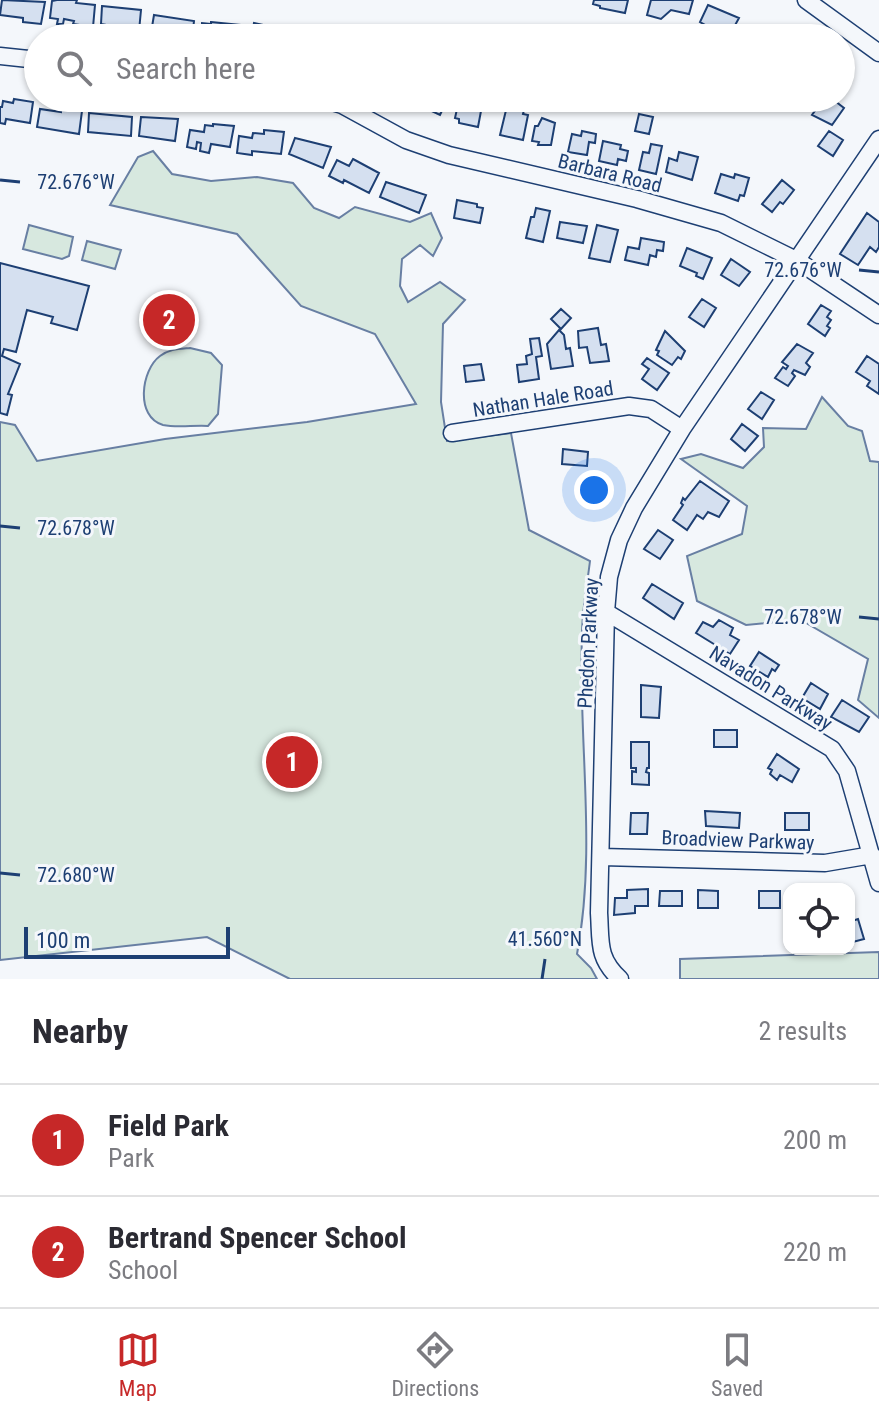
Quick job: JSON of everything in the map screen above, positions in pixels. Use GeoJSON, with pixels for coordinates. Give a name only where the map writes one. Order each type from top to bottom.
{"type":"FeatureCollection","features":[{"type":"Feature","properties":{"kind":"street"},"geometry":{"type":"LineString","coordinates":[[806,0],[839,24]]}},
{"type":"Feature","properties":{"kind":"street"},"geometry":{"type":"LineString","coordinates":[[855,36],[879,53]]}},
{"type":"Feature","properties":{"kind":"street"},"geometry":{"type":"LineString","coordinates":[[0,56],[24,59]]}},
{"type":"Feature","properties":{"kind":"street","name":"Barbara Road"},"geometry":{"type":"LineString","coordinates":[[355,112],[406,140],[449,155],[637,199],[707,219],[798,261],[879,315]]}},
{"type":"Feature","properties":{"kind":"street","name":"Phedon Parkway"},"geometry":{"type":"LineString","coordinates":[[620,979],[606,967],[601,951],[606,612],[609,577],[619,540],[634,508],[682,429],[879,139]]}},
{"type":"Feature","properties":{"kind":"street","name":"Nathan Hale Road"},"geometry":{"type":"LineString","coordinates":[[452,433],[629,406],[651,409],[682,429]]}},
{"type":"Feature","properties":{"kind":"street","name":"Navadon Parkway"},"geometry":{"type":"LineString","coordinates":[[606,612],[832,749],[847,771],[879,883]]}},
{"type":"Feature","properties":{"kind":"street","name":"Broadview Parkway"},"geometry":{"type":"LineString","coordinates":[[602,857],[825,863],[872,855]]}},
{"type":"Feature","properties":{"kind":"shaded area"},"geometry":{"type":"Polygon","coordinates":[[[153,151],[172,174],[211,181],[257,177],[293,183],[314,208],[339,218],[355,207],[410,222],[431,213],[442,238],[433,256],[420,245],[402,259],[400,286],[408,302],[440,282],[465,300],[443,324],[441,402],[447,441],[511,433],[529,530],[590,561],[581,675],[586,875],[577,954],[597,979],[290,979],[207,937],[0,960],[0,422],[15,425],[37,461],[165,439],[307,422],[416,404],[375,334],[301,306],[237,234],[110,205],[138,157],[153,151]]]}},
{"type":"Feature","properties":{"kind":"shaded area"},"geometry":{"type":"Polygon","coordinates":[[[29,225],[73,237],[69,256],[62,259],[23,249],[29,225]]]}},
{"type":"Feature","properties":{"kind":"shaded area"},"geometry":{"type":"Polygon","coordinates":[[[87,241],[121,250],[115,269],[82,260],[87,241]]]}},
{"type":"Feature","properties":{"kind":"shaded area"},"geometry":{"type":"Polygon","coordinates":[[[190,348],[211,353],[222,365],[218,414],[208,426],[163,425],[148,413],[145,382],[154,363],[163,354],[190,348]]]}},
{"type":"Feature","properties":{"kind":"shaded area"},"geometry":{"type":"Polygon","coordinates":[[[822,397],[848,426],[862,431],[870,461],[879,462],[879,718],[858,700],[868,659],[801,620],[746,625],[697,601],[687,556],[742,534],[747,506],[681,459],[701,454],[743,468],[764,447],[763,428],[806,429],[822,397]]]}},
{"type":"Feature","properties":{"kind":"shaded area"},"geometry":{"type":"Polygon","coordinates":[[[879,952],[879,979],[680,979],[680,959],[879,952]]]}},
{"type":"Feature","properties":{"kind":"building"},"geometry":{"type":"Polygon","coordinates":[[[2,0],[45,2],[41,24],[0,15],[2,0]]]}},
{"type":"Feature","properties":{"kind":"building"},"geometry":{"type":"Polygon","coordinates":[[[77,0],[76,3],[95,5],[93,24],[73,24],[74,21],[64,19],[63,24],[57,24],[58,19],[50,18],[52,1],[77,0]]]}},
{"type":"Feature","properties":{"kind":"building"},"geometry":{"type":"Polygon","coordinates":[[[594,0],[628,0],[625,13],[600,8],[593,4],[594,0]]]}},
{"type":"Feature","properties":{"kind":"building"},"geometry":{"type":"Polygon","coordinates":[[[651,0],[693,0],[689,14],[671,10],[661,19],[647,15],[651,0]]]}},
{"type":"Feature","properties":{"kind":"building"},"geometry":{"type":"Polygon","coordinates":[[[708,5],[739,18],[736,24],[700,22],[708,5]]]}},
{"type":"Feature","properties":{"kind":"building"},"geometry":{"type":"Polygon","coordinates":[[[102,6],[141,10],[140,24],[101,24],[102,6]]]}},
{"type":"Feature","properties":{"kind":"building"},"geometry":{"type":"Polygon","coordinates":[[[154,15],[194,21],[194,24],[152,24],[154,15]]]}},
{"type":"Feature","properties":{"kind":"building"},"geometry":{"type":"Polygon","coordinates":[[[14,99],[24,101],[24,112],[32,112],[30,123],[6,119],[5,124],[0,123],[3,101],[13,103],[14,99]]]}},
{"type":"Feature","properties":{"kind":"building"},"geometry":{"type":"Polygon","coordinates":[[[40,112],[82,112],[79,134],[37,127],[40,112]]]}},
{"type":"Feature","properties":{"kind":"building"},"geometry":{"type":"Polygon","coordinates":[[[456,112],[481,112],[478,127],[459,123],[459,119],[455,118],[456,112]]]}},
{"type":"Feature","properties":{"kind":"building"},"geometry":{"type":"Polygon","coordinates":[[[506,112],[528,115],[523,140],[500,135],[506,112]]]}},
{"type":"Feature","properties":{"kind":"building"},"geometry":{"type":"Polygon","coordinates":[[[814,112],[841,112],[832,125],[812,115],[814,112]]]}},
{"type":"Feature","properties":{"kind":"building"},"geometry":{"type":"Polygon","coordinates":[[[89,113],[132,117],[131,136],[88,132],[89,113]]]}},
{"type":"Feature","properties":{"kind":"building"},"geometry":{"type":"Polygon","coordinates":[[[639,114],[653,117],[649,134],[635,131],[639,114]]]}},
{"type":"Feature","properties":{"kind":"building"},"geometry":{"type":"Polygon","coordinates":[[[141,117],[178,119],[175,141],[139,136],[141,117]]]}},
{"type":"Feature","properties":{"kind":"building"},"geometry":{"type":"Polygon","coordinates":[[[542,118],[555,123],[551,145],[538,145],[539,142],[532,141],[535,126],[542,118]]]}},
{"type":"Feature","properties":{"kind":"building"},"geometry":{"type":"Polygon","coordinates":[[[205,125],[234,126],[230,147],[211,144],[209,153],[200,151],[201,143],[197,142],[196,149],[187,147],[190,130],[204,132],[205,125]]]}},
{"type":"Feature","properties":{"kind":"building"},"geometry":{"type":"Polygon","coordinates":[[[264,130],[284,132],[281,154],[237,153],[239,136],[252,138],[253,133],[264,134],[264,130]]]}},
{"type":"Feature","properties":{"kind":"building"},"geometry":{"type":"Polygon","coordinates":[[[582,131],[596,134],[595,143],[589,142],[587,155],[568,152],[572,134],[581,136],[582,131]]]}},
{"type":"Feature","properties":{"kind":"building"},"geometry":{"type":"Polygon","coordinates":[[[829,131],[843,140],[833,156],[818,146],[829,131]]]}},
{"type":"Feature","properties":{"kind":"building"},"geometry":{"type":"Polygon","coordinates":[[[295,138],[331,147],[323,168],[289,154],[295,138]]]}},
{"type":"Feature","properties":{"kind":"building"},"geometry":{"type":"Polygon","coordinates":[[[603,141],[621,145],[620,149],[628,151],[626,161],[618,159],[617,165],[599,161],[603,141]]]}},
{"type":"Feature","properties":{"kind":"building"},"geometry":{"type":"Polygon","coordinates":[[[651,144],[662,146],[656,174],[639,170],[643,152],[649,153],[651,144]]]}},
{"type":"Feature","properties":{"kind":"building"},"geometry":{"type":"Polygon","coordinates":[[[679,152],[698,157],[692,180],[666,172],[669,158],[677,161],[679,152]]]}},
{"type":"Feature","properties":{"kind":"building"},"geometry":{"type":"Polygon","coordinates":[[[353,159],[379,173],[369,193],[329,176],[337,160],[349,166],[353,159]]]}},
{"type":"Feature","properties":{"kind":"building"},"geometry":{"type":"Polygon","coordinates":[[[721,174],[749,178],[744,196],[740,195],[738,201],[715,193],[721,174]]]}},
{"type":"Feature","properties":{"kind":"building"},"geometry":{"type":"Polygon","coordinates":[[[782,180],[794,190],[772,212],[762,204],[782,180]]]}},
{"type":"Feature","properties":{"kind":"building"},"geometry":{"type":"Polygon","coordinates":[[[386,182],[426,195],[419,213],[380,197],[386,182]]]}},
{"type":"Feature","properties":{"kind":"building"},"geometry":{"type":"Polygon","coordinates":[[[457,200],[483,208],[480,223],[454,218],[457,200]]]}},
{"type":"Feature","properties":{"kind":"building"},"geometry":{"type":"Polygon","coordinates":[[[536,208],[550,211],[543,242],[526,238],[536,208]]]}},
{"type":"Feature","properties":{"kind":"building"},"geometry":{"type":"Polygon","coordinates":[[[867,213],[879,222],[879,247],[876,252],[870,247],[858,265],[840,254],[867,213]]]}},
{"type":"Feature","properties":{"kind":"building"},"geometry":{"type":"Polygon","coordinates":[[[560,222],[587,226],[583,243],[557,238],[560,222]]]}},
{"type":"Feature","properties":{"kind":"building"},"geometry":{"type":"Polygon","coordinates":[[[597,225],[618,230],[610,262],[589,258],[597,225]]]}},
{"type":"Feature","properties":{"kind":"building"},"geometry":{"type":"Polygon","coordinates":[[[641,238],[664,242],[663,251],[657,250],[656,257],[650,255],[648,265],[625,260],[628,247],[639,249],[641,238]]]}},
{"type":"Feature","properties":{"kind":"building"},"geometry":{"type":"Polygon","coordinates":[[[687,248],[712,258],[703,279],[680,266],[687,248]]]}},
{"type":"Feature","properties":{"kind":"building"},"geometry":{"type":"Polygon","coordinates":[[[731,259],[750,272],[739,286],[721,275],[731,259]]]}},
{"type":"Feature","properties":{"kind":"building"},"geometry":{"type":"Polygon","coordinates":[[[0,263],[89,286],[77,330],[51,323],[53,317],[27,310],[16,352],[4,349],[2,356],[20,364],[8,394],[12,395],[7,415],[0,413],[0,263]]]}},
{"type":"Feature","properties":{"kind":"building"},"geometry":{"type":"Polygon","coordinates":[[[702,299],[716,308],[704,327],[689,317],[702,299]]]}},
{"type":"Feature","properties":{"kind":"building"},"geometry":{"type":"Polygon","coordinates":[[[821,305],[831,311],[827,317],[831,320],[827,326],[830,328],[825,336],[808,324],[821,305]]]}},
{"type":"Feature","properties":{"kind":"building"},"geometry":{"type":"Polygon","coordinates":[[[561,309],[571,318],[561,329],[551,319],[561,309]]]}},
{"type":"Feature","properties":{"kind":"building"},"geometry":{"type":"Polygon","coordinates":[[[598,328],[601,345],[606,344],[609,361],[590,363],[587,347],[579,348],[578,331],[598,328]]]}},
{"type":"Feature","properties":{"kind":"building"},"geometry":{"type":"Polygon","coordinates":[[[559,330],[564,335],[566,349],[570,348],[573,366],[551,369],[547,344],[559,330]]]}},
{"type":"Feature","properties":{"kind":"building"},"geometry":{"type":"Polygon","coordinates":[[[665,331],[685,351],[681,359],[678,357],[672,365],[657,355],[659,351],[656,350],[665,331]]]}},
{"type":"Feature","properties":{"kind":"building"},"geometry":{"type":"Polygon","coordinates":[[[539,338],[542,356],[536,357],[539,379],[519,382],[517,365],[527,364],[526,356],[532,354],[530,339],[539,338]]]}},
{"type":"Feature","properties":{"kind":"building"},"geometry":{"type":"Polygon","coordinates":[[[797,344],[813,353],[806,363],[810,367],[805,375],[794,370],[792,373],[795,376],[788,386],[775,378],[783,367],[786,369],[788,366],[782,362],[797,344]]]}},
{"type":"Feature","properties":{"kind":"building"},"geometry":{"type":"Polygon","coordinates":[[[867,356],[879,364],[879,394],[867,386],[870,381],[856,372],[867,356]]]}},
{"type":"Feature","properties":{"kind":"building"},"geometry":{"type":"Polygon","coordinates":[[[647,358],[669,373],[657,390],[642,379],[649,369],[642,364],[647,358]]]}},
{"type":"Feature","properties":{"kind":"building"},"geometry":{"type":"Polygon","coordinates":[[[481,364],[484,380],[466,382],[464,366],[481,364]]]}},
{"type":"Feature","properties":{"kind":"building"},"geometry":{"type":"Polygon","coordinates":[[[761,392],[774,400],[762,419],[748,409],[761,392]]]}},
{"type":"Feature","properties":{"kind":"building"},"geometry":{"type":"Polygon","coordinates":[[[742,424],[758,436],[745,451],[731,439],[742,424]]]}},
{"type":"Feature","properties":{"kind":"building"},"geometry":{"type":"Polygon","coordinates":[[[563,449],[588,452],[587,466],[562,464],[563,449]]]}},
{"type":"Feature","properties":{"kind":"building"},"geometry":{"type":"Polygon","coordinates":[[[700,481],[729,501],[719,517],[708,512],[703,519],[697,515],[687,530],[673,520],[683,505],[683,498],[685,500],[700,481]]]}},
{"type":"Feature","properties":{"kind":"building"},"geometry":{"type":"Polygon","coordinates":[[[658,530],[673,540],[660,559],[644,549],[658,530]]]}},
{"type":"Feature","properties":{"kind":"building"},"geometry":{"type":"Polygon","coordinates":[[[652,584],[683,603],[674,619],[643,598],[652,584]]]}},
{"type":"Feature","properties":{"kind":"building"},"geometry":{"type":"Polygon","coordinates":[[[719,620],[733,628],[730,635],[739,640],[730,654],[696,633],[703,622],[713,627],[719,620]]]}},
{"type":"Feature","properties":{"kind":"building"},"geometry":{"type":"Polygon","coordinates":[[[759,652],[779,665],[775,671],[772,669],[768,677],[750,666],[759,652]]]}},
{"type":"Feature","properties":{"kind":"building"},"geometry":{"type":"Polygon","coordinates":[[[811,683],[828,694],[820,709],[802,698],[811,683]]]}},
{"type":"Feature","properties":{"kind":"building"},"geometry":{"type":"Polygon","coordinates":[[[641,685],[661,687],[659,718],[641,717],[641,685]]]}},
{"type":"Feature","properties":{"kind":"building"},"geometry":{"type":"Polygon","coordinates":[[[842,700],[869,717],[859,732],[831,717],[842,700]]]}},
{"type":"Feature","properties":{"kind":"building"},"geometry":{"type":"Polygon","coordinates":[[[714,730],[737,730],[737,747],[714,747],[714,730]]]}},
{"type":"Feature","properties":{"kind":"building"},"geometry":{"type":"Polygon","coordinates":[[[631,742],[649,742],[649,768],[646,772],[649,773],[649,785],[632,784],[632,771],[636,772],[636,768],[631,768],[631,742]]]}},
{"type":"Feature","properties":{"kind":"building"},"geometry":{"type":"Polygon","coordinates":[[[777,754],[799,769],[792,782],[780,775],[777,780],[770,774],[772,770],[768,768],[777,754]]]}},
{"type":"Feature","properties":{"kind":"building"},"geometry":{"type":"Polygon","coordinates":[[[705,811],[740,813],[739,828],[706,826],[705,811]]]}},
{"type":"Feature","properties":{"kind":"building"},"geometry":{"type":"Polygon","coordinates":[[[631,813],[648,813],[647,834],[630,834],[631,813]]]}},
{"type":"Feature","properties":{"kind":"building"},"geometry":{"type":"Polygon","coordinates":[[[785,813],[809,813],[809,830],[785,830],[785,813]]]}},
{"type":"Feature","properties":{"kind":"building"},"geometry":{"type":"Polygon","coordinates":[[[648,889],[648,906],[635,906],[635,913],[614,915],[615,898],[627,898],[627,890],[648,889]]]}},
{"type":"Feature","properties":{"kind":"building"},"geometry":{"type":"Polygon","coordinates":[[[698,890],[718,891],[718,908],[698,908],[698,890]]]}},
{"type":"Feature","properties":{"kind":"building"},"geometry":{"type":"Polygon","coordinates":[[[660,891],[682,891],[682,906],[659,906],[660,891]]]}},
{"type":"Feature","properties":{"kind":"building"},"geometry":{"type":"Polygon","coordinates":[[[759,891],[780,891],[780,908],[759,908],[759,891]]]}},
{"type":"Feature","properties":{"kind":"building"},"geometry":{"type":"Polygon","coordinates":[[[858,919],[864,939],[855,941],[855,920],[858,919]]]}},
{"type":"Feature","properties":{"kind":"place","name":"Bertrand Spencer School"},"geometry":{"type":"Point","coordinates":[169,320]}},
{"type":"Feature","properties":{"kind":"place","name":"Field Park"},"geometry":{"type":"Point","coordinates":[292,762]}}]}
